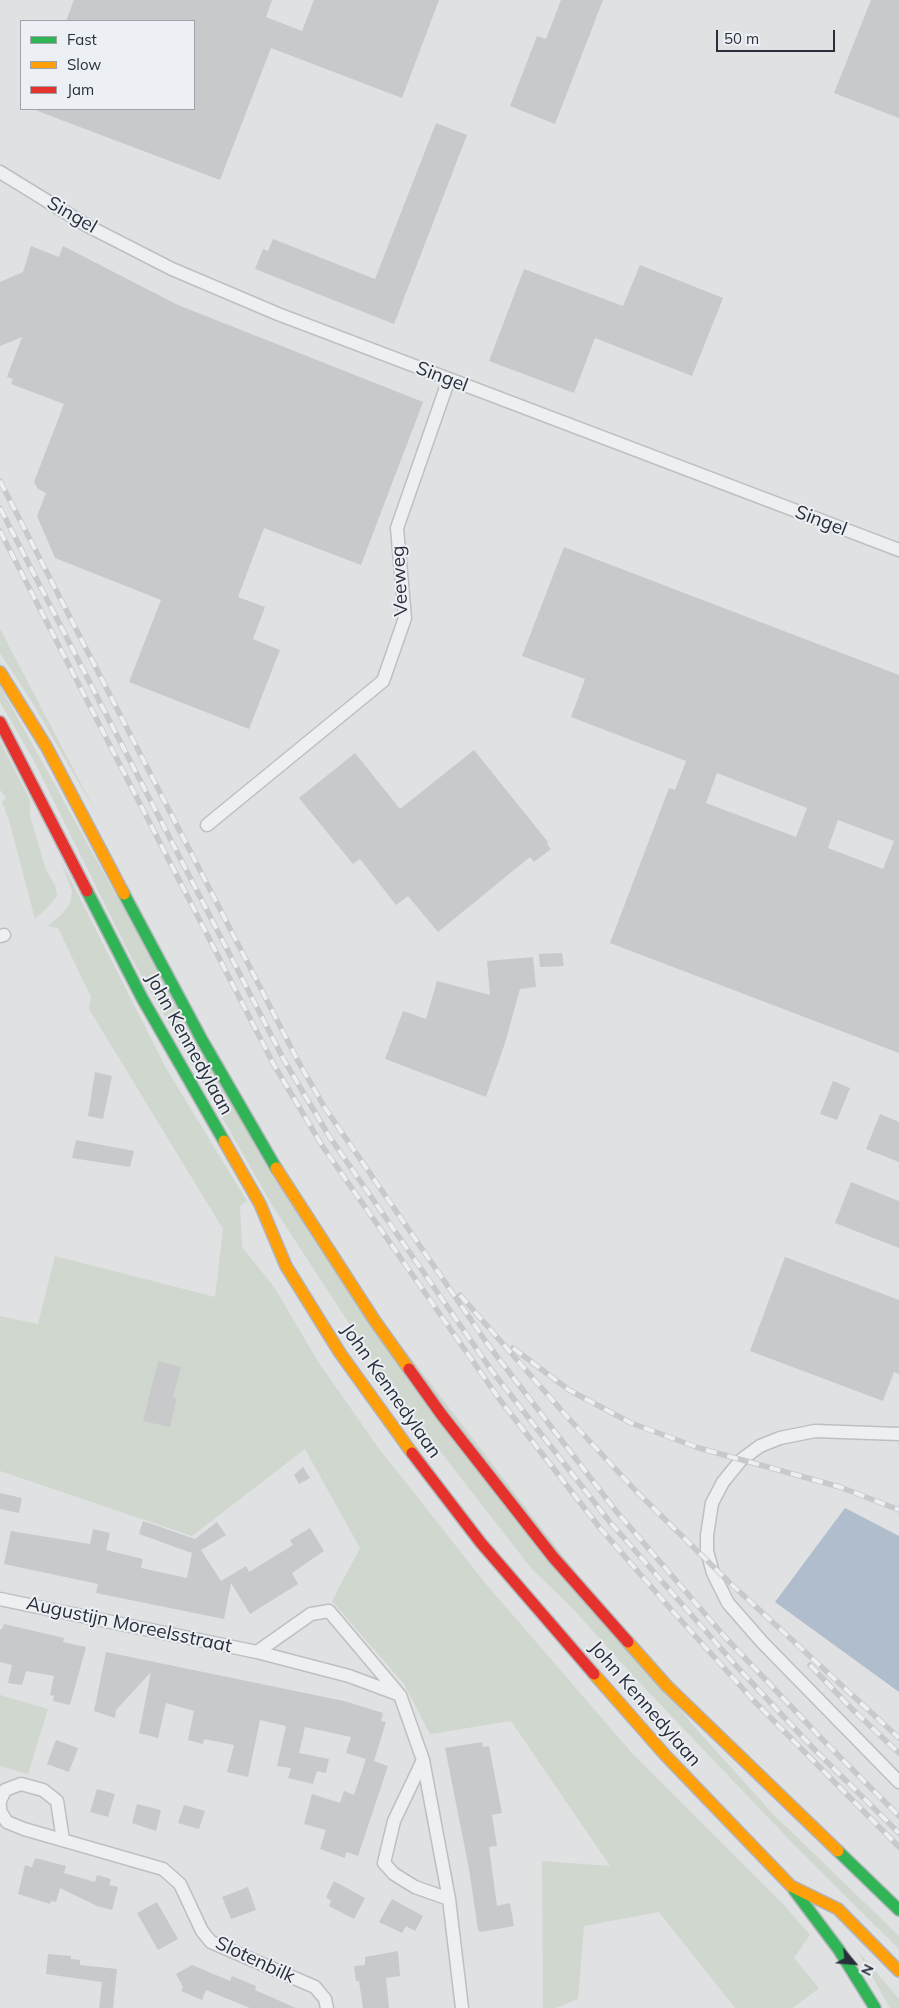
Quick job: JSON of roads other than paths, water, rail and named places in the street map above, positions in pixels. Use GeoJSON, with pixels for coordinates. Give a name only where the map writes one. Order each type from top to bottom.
{"type":"FeatureCollection","features":[{"type":"Feature","properties":{"kind":"highway","name":"John Kennedylaan"},"geometry":{"type":"LineString","coordinates":[[0,672],[46,746],[202,1040],[283,1180],[375,1322],[441,1414],[553,1557],[660,1679],[899,1910]]}},
{"type":"Feature","properties":{"kind":"highway","name":"John Kennedylaan"},"geometry":{"type":"LineString","coordinates":[[0,722],[147,1006],[260,1204],[286,1266],[340,1353],[404,1443],[492,1556],[666,1756],[791,1886],[838,1909],[899,1971]]}},
{"type":"Feature","properties":{"kind":"highway"},"geometry":{"type":"LineString","coordinates":[[791,1886],[839,1950],[875,2008]]}},
{"type":"Feature","properties":{"kind":"street","name":"Singel"},"geometry":{"type":"LineString","coordinates":[[0,172],[86,225],[172,268],[278,314],[899,550]]}},
{"type":"Feature","properties":{"kind":"street","name":"Veeweg"},"geometry":{"type":"LineString","coordinates":[[207,825],[383,681],[405,618],[397,528],[449,379]]}},
{"type":"Feature","properties":{"kind":"street"},"geometry":{"type":"LineString","coordinates":[[899,1434],[815,1431],[780,1438],[760,1446],[741,1460],[723,1482],[712,1503],[707,1535],[707,1551],[713,1573],[728,1604],[769,1649],[899,1782]]}},
{"type":"Feature","properties":{"kind":"street","name":"Augustijn Moreelsstraat"},"geometry":{"type":"LineString","coordinates":[[0,1599],[257,1652],[349,1676],[400,1695]]}},
{"type":"Feature","properties":{"kind":"street","name":"Augustijn Moreelsstraat"},"geometry":{"type":"LineString","coordinates":[[257,1652],[311,1614],[330,1610],[400,1695],[423,1760],[449,1900],[462,2008]]}},
{"type":"Feature","properties":{"kind":"street"},"geometry":{"type":"LineString","coordinates":[[423,1760],[394,1821],[384,1863],[394,1874],[415,1887],[449,1900]]}},
{"type":"Feature","properties":{"kind":"street"},"geometry":{"type":"LineString","coordinates":[[0,1801],[5,1790],[21,1784],[43,1790],[57,1801],[63,1840]]}},
{"type":"Feature","properties":{"kind":"street","name":"Slotenbilk"},"geometry":{"type":"LineString","coordinates":[[0,1806],[0,1811],[7,1822],[163,1869],[180,1884],[202,1931],[211,1942],[315,1987],[325,1999],[327,2008]]}},
{"type":"Feature","properties":{"kind":"water"},"geometry":{"type":"Polygon","coordinates":[[[845,1508],[899,1536],[899,1692],[775,1602],[845,1508]]]}},
{"type":"Feature","properties":{"kind":"railway"},"geometry":{"type":"LineString","coordinates":[[0,481],[298,1061],[325,1108],[489,1346],[616,1511],[725,1637],[822,1739],[899,1816]]}},
{"type":"Feature","properties":{"kind":"railway"},"geometry":{"type":"LineString","coordinates":[[0,508],[284,1060],[329,1136],[492,1371],[609,1521],[739,1669],[814,1749],[899,1833]]}},
{"type":"Feature","properties":{"kind":"railway"},"geometry":{"type":"LineString","coordinates":[[0,531],[274,1065],[323,1147],[500,1400],[600,1528],[754,1701],[899,1847]]}},
{"type":"Feature","properties":{"kind":"railway"},"geometry":{"type":"LineString","coordinates":[[460,1295],[570,1420],[635,1490],[730,1583],[899,1738]]}},
{"type":"Feature","properties":{"kind":"railway"},"geometry":{"type":"LineString","coordinates":[[513,1348],[569,1390],[631,1423],[699,1448],[840,1487],[899,1510]]}},
{"type":"Feature","properties":{"kind":"railway"},"geometry":{"type":"LineString","coordinates":[[810,1665],[852,1709],[899,1753]]}}]}
